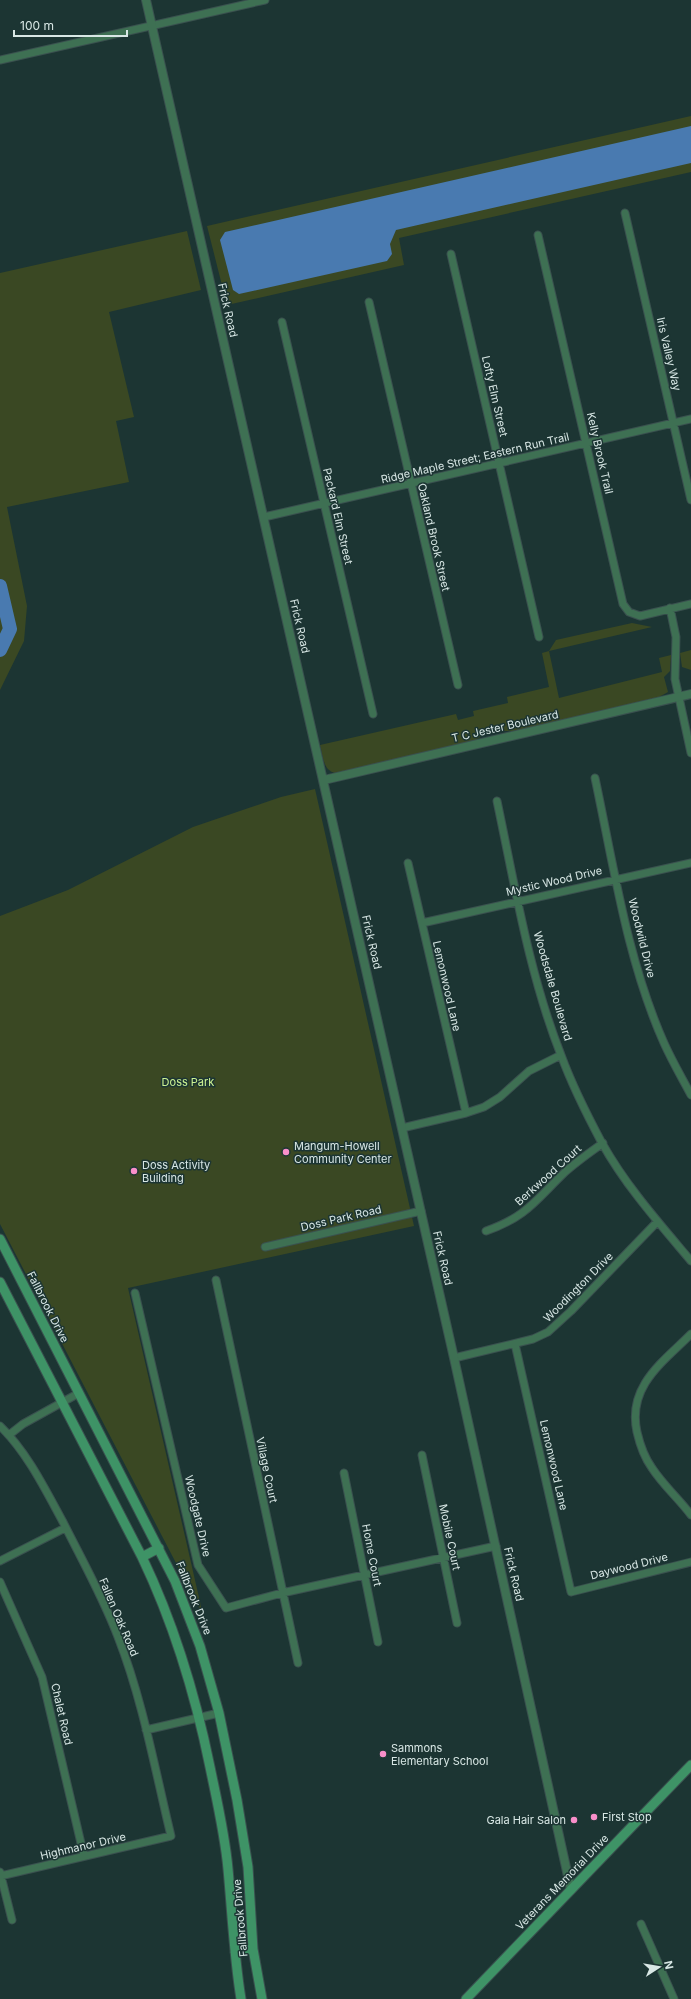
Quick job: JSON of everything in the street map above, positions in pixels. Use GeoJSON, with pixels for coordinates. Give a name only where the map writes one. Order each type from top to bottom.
{"type":"FeatureCollection","features":[{"type":"Feature","properties":{"kind":"main road","name":"Fallbrook Drive"},"geometry":{"type":"LineString","coordinates":[[0,1239],[159,1548],[180,1593],[200,1646],[219,1713],[243,1832],[248,1867],[254,1949],[262,1999]]}},
{"type":"Feature","properties":{"kind":"main road","name":"Fallbrook Drive"},"geometry":{"type":"LineString","coordinates":[[0,1282],[142,1557],[175,1633],[190,1678],[200,1718],[223,1835],[228,1869],[235,1952],[241,1999]]}},
{"type":"Feature","properties":{"kind":"main road"},"geometry":{"type":"LineString","coordinates":[[142,1557],[159,1548]]}},
{"type":"Feature","properties":{"kind":"main road","name":"Veterans Memorial Drive"},"geometry":{"type":"LineString","coordinates":[[469,1998],[691,1765]]}},
{"type":"Feature","properties":{"kind":"main road"},"geometry":{"type":"LineString","coordinates":[[235,1952],[254,1949]]}},
{"type":"Feature","properties":{"kind":"street","name":"Frick Road"},"geometry":{"type":"LineString","coordinates":[[146,0],[421,1211],[571,1890]]}},
{"type":"Feature","properties":{"kind":"street"},"geometry":{"type":"LineString","coordinates":[[0,60],[265,0]]}},
{"type":"Feature","properties":{"kind":"street","name":"Iris Valley Way"},"geometry":{"type":"LineString","coordinates":[[625,213],[691,500]]}},
{"type":"Feature","properties":{"kind":"street","name":"Kelly Brook Trail"},"geometry":{"type":"LineString","coordinates":[[538,235],[623,604],[628,612],[640,616],[691,604]]}},
{"type":"Feature","properties":{"kind":"street","name":"Lofty Elm Street"},"geometry":{"type":"LineString","coordinates":[[451,254],[539,636]]}},
{"type":"Feature","properties":{"kind":"street","name":"Oakland Brook Street"},"geometry":{"type":"LineString","coordinates":[[369,302],[458,685]]}},
{"type":"Feature","properties":{"kind":"street","name":"Packard Elm Street"},"geometry":{"type":"LineString","coordinates":[[282,322],[373,714]]}},
{"type":"Feature","properties":{"kind":"street","name":"Ridge Maple Street; Eastern Run Trail"},"geometry":{"type":"LineString","coordinates":[[264,517],[691,419]]}},
{"type":"Feature","properties":{"kind":"street"},"geometry":{"type":"LineString","coordinates":[[670,608],[676,637],[675,679],[691,753]]}},
{"type":"Feature","properties":{"kind":"street","name":"T C Jester Boulevard"},"geometry":{"type":"LineString","coordinates":[[324,780],[691,694]]}},
{"type":"Feature","properties":{"kind":"street","name":"Woodwild Drive"},"geometry":{"type":"LineString","coordinates":[[595,778],[629,937],[644,991],[664,1044],[691,1095]]}},
{"type":"Feature","properties":{"kind":"street","name":"Woodsdale Boulevard"},"geometry":{"type":"LineString","coordinates":[[497,801],[518,900],[539,986],[561,1055],[603,1143],[625,1179],[657,1222],[691,1261]]}},
{"type":"Feature","properties":{"kind":"street","name":"Lemonwood Lane"},"geometry":{"type":"LineString","coordinates":[[408,863],[466,1113]]}},
{"type":"Feature","properties":{"kind":"street","name":"Mystic Wood Drive"},"geometry":{"type":"LineString","coordinates":[[422,923],[616,878],[691,863]]}},
{"type":"Feature","properties":{"kind":"street"},"geometry":{"type":"LineString","coordinates":[[402,1128],[466,1113],[490,1104],[528,1072],[561,1055]]}},
{"type":"Feature","properties":{"kind":"street","name":"Berkwood Court"},"geometry":{"type":"LineString","coordinates":[[486,1231],[506,1224],[521,1216],[564,1173],[603,1143]]}},
{"type":"Feature","properties":{"kind":"street","name":"Doss Park Road"},"geometry":{"type":"LineString","coordinates":[[265,1247],[421,1211]]}},
{"type":"Feature","properties":{"kind":"street","name":"Woodington Drive"},"geometry":{"type":"LineString","coordinates":[[454,1358],[515,1344],[543,1334],[560,1322],[657,1222]]}},
{"type":"Feature","properties":{"kind":"street","name":"Village Court"},"geometry":{"type":"LineString","coordinates":[[216,1280],[298,1663]]}},
{"type":"Feature","properties":{"kind":"street","name":"Woodgate Drive"},"geometry":{"type":"LineString","coordinates":[[135,1293],[198,1565],[226,1608],[282,1593],[443,1559],[496,1546]]}},
{"type":"Feature","properties":{"kind":"street"},"geometry":{"type":"LineString","coordinates":[[691,1334],[652,1373],[643,1386],[638,1397],[635,1413],[640,1443],[652,1469],[691,1515]]}},
{"type":"Feature","properties":{"kind":"street","name":"Lemonwood Lane"},"geometry":{"type":"LineString","coordinates":[[515,1344],[571,1592]]}},
{"type":"Feature","properties":{"kind":"street"},"geometry":{"type":"LineString","coordinates":[[9,1435],[23,1424],[80,1393]]}},
{"type":"Feature","properties":{"kind":"street","name":"Fallen Oak Road"},"geometry":{"type":"LineString","coordinates":[[0,1426],[9,1435],[41,1482],[104,1605],[118,1637],[136,1692],[171,1836]]}},
{"type":"Feature","properties":{"kind":"street","name":"Mobile Court"},"geometry":{"type":"LineString","coordinates":[[422,1455],[457,1623]]}},
{"type":"Feature","properties":{"kind":"street","name":"Home Court"},"geometry":{"type":"LineString","coordinates":[[344,1473],[378,1642]]}},
{"type":"Feature","properties":{"kind":"street"},"geometry":{"type":"LineString","coordinates":[[0,1561],[65,1528]]}},
{"type":"Feature","properties":{"kind":"street","name":"Daywood Drive"},"geometry":{"type":"LineString","coordinates":[[571,1592],[691,1562]]}},
{"type":"Feature","properties":{"kind":"street","name":"Chalet Road"},"geometry":{"type":"LineString","coordinates":[[0,1582],[42,1677],[84,1856]]}},
{"type":"Feature","properties":{"kind":"street"},"geometry":{"type":"LineString","coordinates":[[146,1730],[219,1713]]}},
{"type":"Feature","properties":{"kind":"street","name":"Highmanor Drive"},"geometry":{"type":"LineString","coordinates":[[0,1875],[171,1836]]}},
{"type":"Feature","properties":{"kind":"street"},"geometry":{"type":"LineString","coordinates":[[0,1875],[12,1920]]}},
{"type":"Feature","properties":{"kind":"street"},"geometry":{"type":"LineString","coordinates":[[641,1924],[674,1999]]}},
{"type":"Feature","properties":{"kind":"green space"},"geometry":{"type":"Polygon","coordinates":[[[691,116],[691,172],[399,238],[404,265],[227,305],[207,226],[691,116]]]}},
{"type":"Feature","properties":{"kind":"green space"},"geometry":{"type":"Polygon","coordinates":[[[187,231],[201,290],[109,312],[134,417],[116,421],[129,482],[7,507],[27,606],[24,641],[0,690],[0,273],[187,231]]]}},
{"type":"Feature","properties":{"kind":"green space"},"geometry":{"type":"Polygon","coordinates":[[[632,623],[652,627],[549,651],[556,640],[632,623]]]}},
{"type":"Feature","properties":{"kind":"green space"},"geometry":{"type":"Polygon","coordinates":[[[691,650],[691,670],[682,667],[680,653],[691,650]]]}},
{"type":"Feature","properties":{"kind":"green space"},"geometry":{"type":"Polygon","coordinates":[[[549,651],[559,698],[662,672],[659,658],[671,655],[670,671],[664,677],[668,692],[659,697],[517,731],[502,731],[501,729],[486,733],[474,741],[335,773],[326,766],[320,745],[456,714],[458,720],[474,716],[473,711],[508,703],[507,697],[549,687],[542,653],[549,651]]]}},
{"type":"Feature","properties":{"kind":"green space","name":"Doss Park"},"geometry":{"type":"Polygon","coordinates":[[[315,789],[414,1226],[128,1288],[203,1615],[0,1224],[0,916],[68,890],[193,827],[281,797],[315,789]]]}},
{"type":"Feature","properties":{"kind":"water"},"geometry":{"type":"Polygon","coordinates":[[[691,126],[691,163],[396,230],[390,244],[392,254],[387,261],[239,294],[233,290],[220,240],[225,232],[691,126]]]}},
{"type":"Feature","properties":{"kind":"waterway"},"geometry":{"type":"LineString","coordinates":[[0,586],[10,629],[0,650]]}},
{"type":"Feature","properties":{"kind":"place","name":"Mangum-Howell Community Center"},"geometry":{"type":"Point","coordinates":[286,1152]}},
{"type":"Feature","properties":{"kind":"place","name":"Doss Activity Building"},"geometry":{"type":"Point","coordinates":[134,1171]}},
{"type":"Feature","properties":{"kind":"place","name":"Sammons Elementary School"},"geometry":{"type":"Point","coordinates":[383,1754]}},
{"type":"Feature","properties":{"kind":"place","name":"First Stop"},"geometry":{"type":"Point","coordinates":[594,1817]}},
{"type":"Feature","properties":{"kind":"place","name":"Gala Hair Salon"},"geometry":{"type":"Point","coordinates":[574,1820]}}]}
